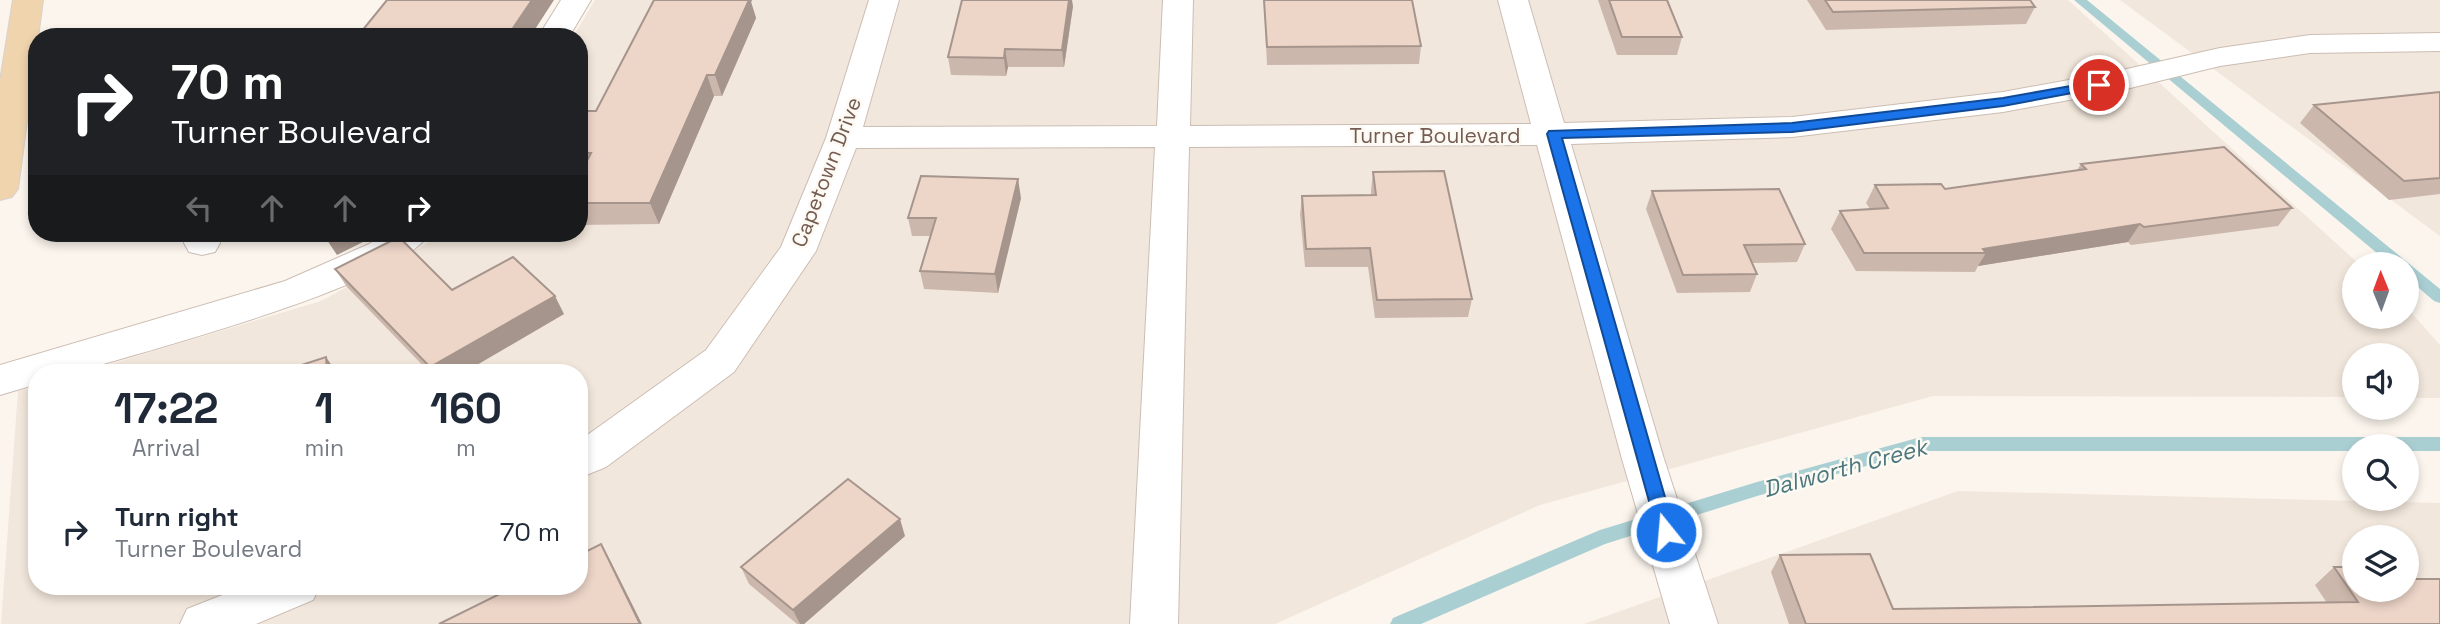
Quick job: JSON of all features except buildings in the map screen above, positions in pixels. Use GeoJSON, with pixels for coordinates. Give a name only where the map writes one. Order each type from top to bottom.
{"type":"FeatureCollection","features":[{"type":"Feature","properties":{"kind":"main road"},"geometry":{"type":"LineString","coordinates":[[0,189],[28,0]]}},
{"type":"Feature","properties":{"kind":"street"},"geometry":{"type":"LineString","coordinates":[[559,28],[576,0]]}},
{"type":"Feature","properties":{"kind":"street","name":"Capetown Drive"},"geometry":{"type":"LineString","coordinates":[[588,457],[720,361],[798,251],[843,138],[884,0]]}},
{"type":"Feature","properties":{"kind":"street"},"geometry":{"type":"LineString","coordinates":[[1154,624],[1178,0]]}},
{"type":"Feature","properties":{"kind":"street"},"geometry":{"type":"LineString","coordinates":[[1513,0],[1554,134],[1643,459],[1691,614]]}},
{"type":"Feature","properties":{"kind":"street","name":"Turner Boulevard"},"geometry":{"type":"LineString","coordinates":[[843,138],[1554,134],[1792,127],[2003,102],[2118,81],[2220,57],[2310,44],[2440,42]]}},
{"type":"Feature","properties":{"kind":"street"},"geometry":{"type":"LineString","coordinates":[[53,364],[298,290],[382,253],[398,242]]}},
{"type":"Feature","properties":{"kind":"street"},"geometry":{"type":"LineString","coordinates":[[0,380],[28,372]]}},
{"type":"Feature","properties":{"kind":"street"},"geometry":{"type":"LineString","coordinates":[[204,624],[275,595]]}},
{"type":"Feature","properties":{"kind":"shaded area"},"geometry":{"type":"Polygon","coordinates":[[[595,0],[2068,0],[2346,252],[2342,252],[2342,329],[2419,329],[2419,321],[2440,345],[2440,398],[2419,398],[2419,343],[2342,343],[2342,397],[1933,396],[1540,505],[1275,624],[1,624],[18,391],[28,388],[28,595],[588,595],[588,364],[110,364],[321,301],[429,242],[588,242],[588,28],[578,28],[595,0]]]}},
{"type":"Feature","properties":{"kind":"shaded area"},"geometry":{"type":"Polygon","coordinates":[[[2120,0],[2440,0],[2440,236],[2120,0]]]}},
{"type":"Feature","properties":{"kind":"shaded area"},"geometry":{"type":"Polygon","coordinates":[[[1958,491],[2342,501],[2342,511],[2419,511],[2419,502],[2440,503],[2440,624],[1584,624],[1958,491]]]}},
{"type":"Feature","properties":{"kind":"waterway","name":"Dalworth Creek"},"geometry":{"type":"LineString","coordinates":[[2080,0],[2385,252]]}},
{"type":"Feature","properties":{"kind":"waterway","name":"Dalworth Creek"},"geometry":{"type":"LineString","coordinates":[[2419,280],[2440,297]]}},
{"type":"Feature","properties":{"kind":"waterway","name":"Dalworth Creek"},"geometry":{"type":"LineString","coordinates":[[1400,624],[1600,538],[1757,489],[1921,444],[2440,444]]}},
{"type":"Feature","properties":{"kind":"route"},"geometry":{"type":"LineString","coordinates":[[1666,532],[1643,459],[1554,134],[1792,127],[2003,102],[2099,85]]}}]}
